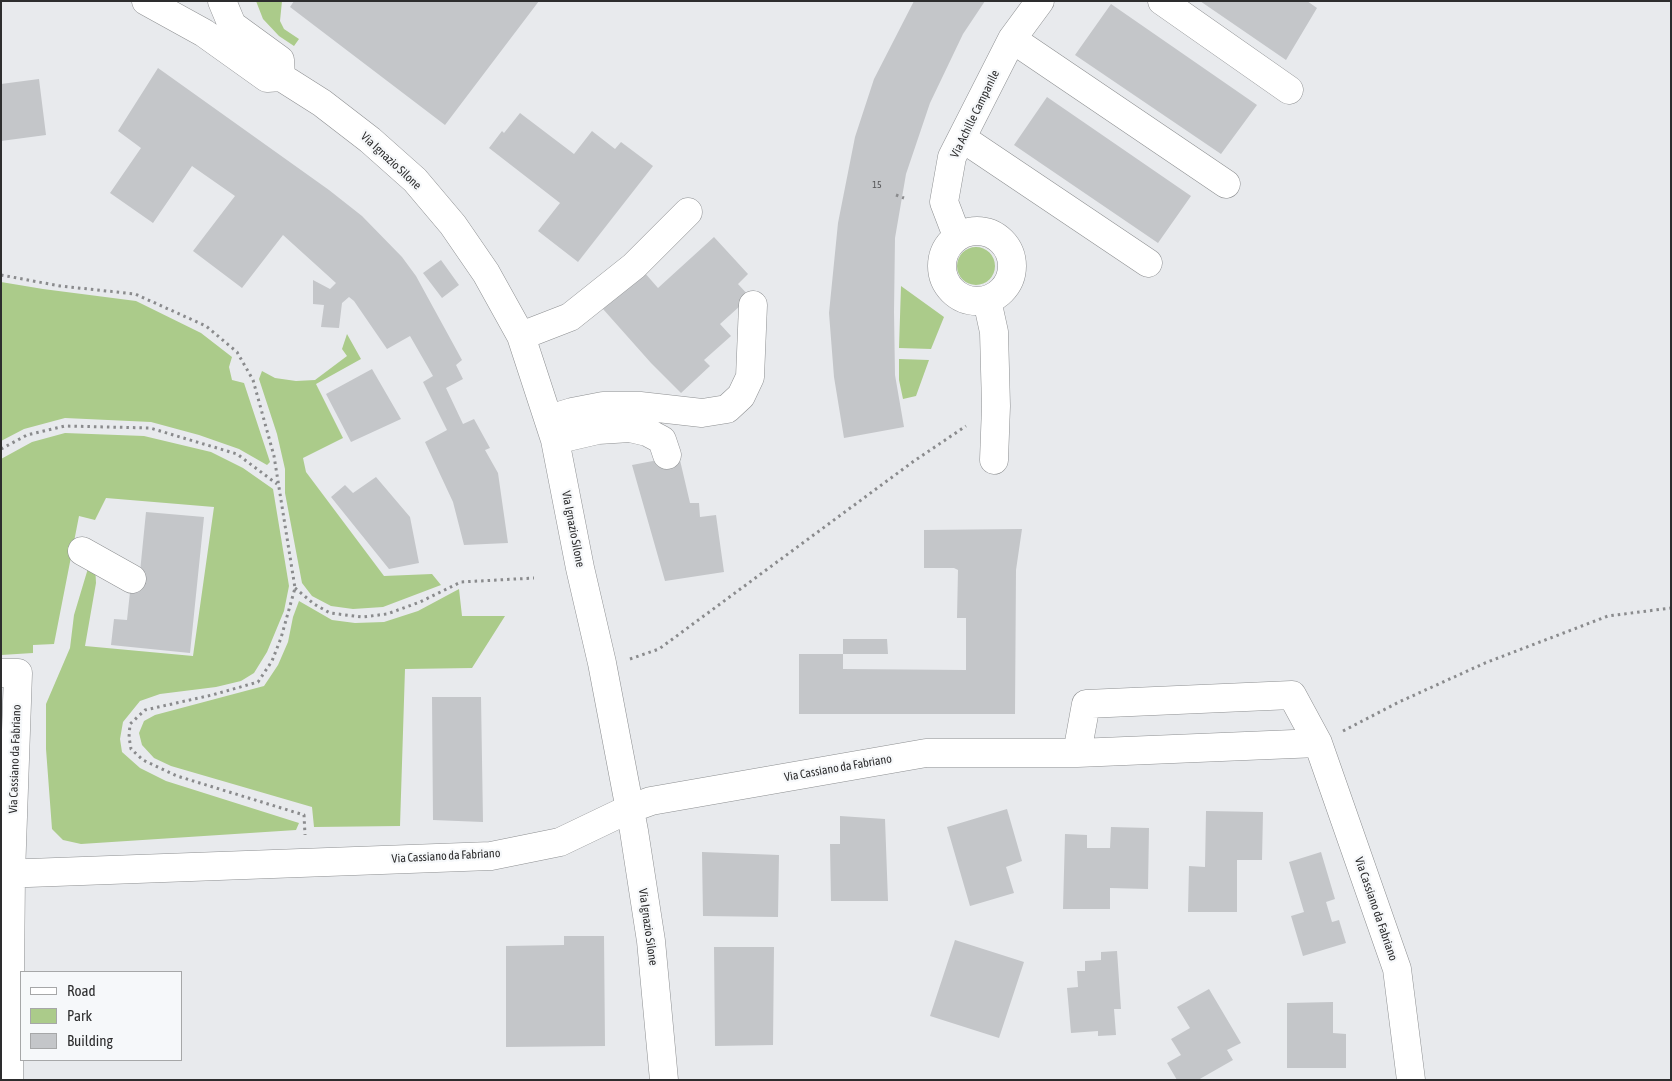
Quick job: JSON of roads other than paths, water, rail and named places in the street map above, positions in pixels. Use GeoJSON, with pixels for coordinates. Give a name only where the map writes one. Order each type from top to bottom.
{"type":"FeatureCollection","features":[{"type":"Feature","properties":{"kind":"street","name":"Via Ignazio Silone"},"geometry":{"type":"LineString","coordinates":[[146,1],[204,32],[267,78],[281,77],[322,103],[370,140],[415,180],[452,225],[486,273],[521,336],[552,430],[602,664],[651,941],[664,1080]]}},
{"type":"Feature","properties":{"kind":"street"},"geometry":{"type":"LineString","coordinates":[[222,1],[232,25],[280,60],[281,77]]}},
{"type":"Feature","properties":{"kind":"street","name":"Via Achille Campanile"},"geometry":{"type":"LineString","coordinates":[[957,236],[944,202],[952,157],[1012,39],[1040,1]]}},
{"type":"Feature","properties":{"kind":"street"},"geometry":{"type":"LineString","coordinates":[[1162,1],[1289,90]]}},
{"type":"Feature","properties":{"kind":"street"},"geometry":{"type":"LineString","coordinates":[[1012,39],[1226,184]]}},
{"type":"Feature","properties":{"kind":"street"},"geometry":{"type":"LineString","coordinates":[[962,138],[1148,263]]}},
{"type":"Feature","properties":{"kind":"street"},"geometry":{"type":"LineString","coordinates":[[521,336],[570,316],[634,266],[688,212]]}},
{"type":"Feature","properties":{"kind":"street"},"geometry":{"type":"LineString","coordinates":[[983,231],[996,236],[1005,246],[1011,257],[1012,271],[1008,283],[999,294],[987,300],[975,302],[962,299],[952,292],[944,281],[941,269],[942,257],[948,245],[957,236],[983,231]]}},
{"type":"Feature","properties":{"kind":"street"},"geometry":{"type":"LineString","coordinates":[[987,300],[994,332],[996,406],[994,460]]}},
{"type":"Feature","properties":{"kind":"street"},"geometry":{"type":"LineString","coordinates":[[552,430],[572,412],[603,406],[640,406],[702,413],[727,409],[741,396],[750,377],[753,305]]}},
{"type":"Feature","properties":{"kind":"street"},"geometry":{"type":"LineString","coordinates":[[552,430],[630,428],[647,432],[662,440],[667,455]]}},
{"type":"Feature","properties":{"kind":"street"},"geometry":{"type":"LineString","coordinates":[[82,551],[132,579]]}},
{"type":"Feature","properties":{"kind":"street","name":"Via Cassiano da Fabriano"},"geometry":{"type":"LineString","coordinates":[[9,673],[6,874],[491,856],[560,842],[629,809],[651,801],[926,753],[1077,753],[1318,743]]}},
{"type":"Feature","properties":{"kind":"street","name":"Via Cassiano da Fabriano"},"geometry":{"type":"LineString","coordinates":[[1077,753],[1086,704],[1292,695],[1318,743],[1398,969],[1411,1080]]}},
{"type":"Feature","properties":{"kind":"street"},"geometry":{"type":"LineString","coordinates":[[6,874],[9,1080]]}}]}
